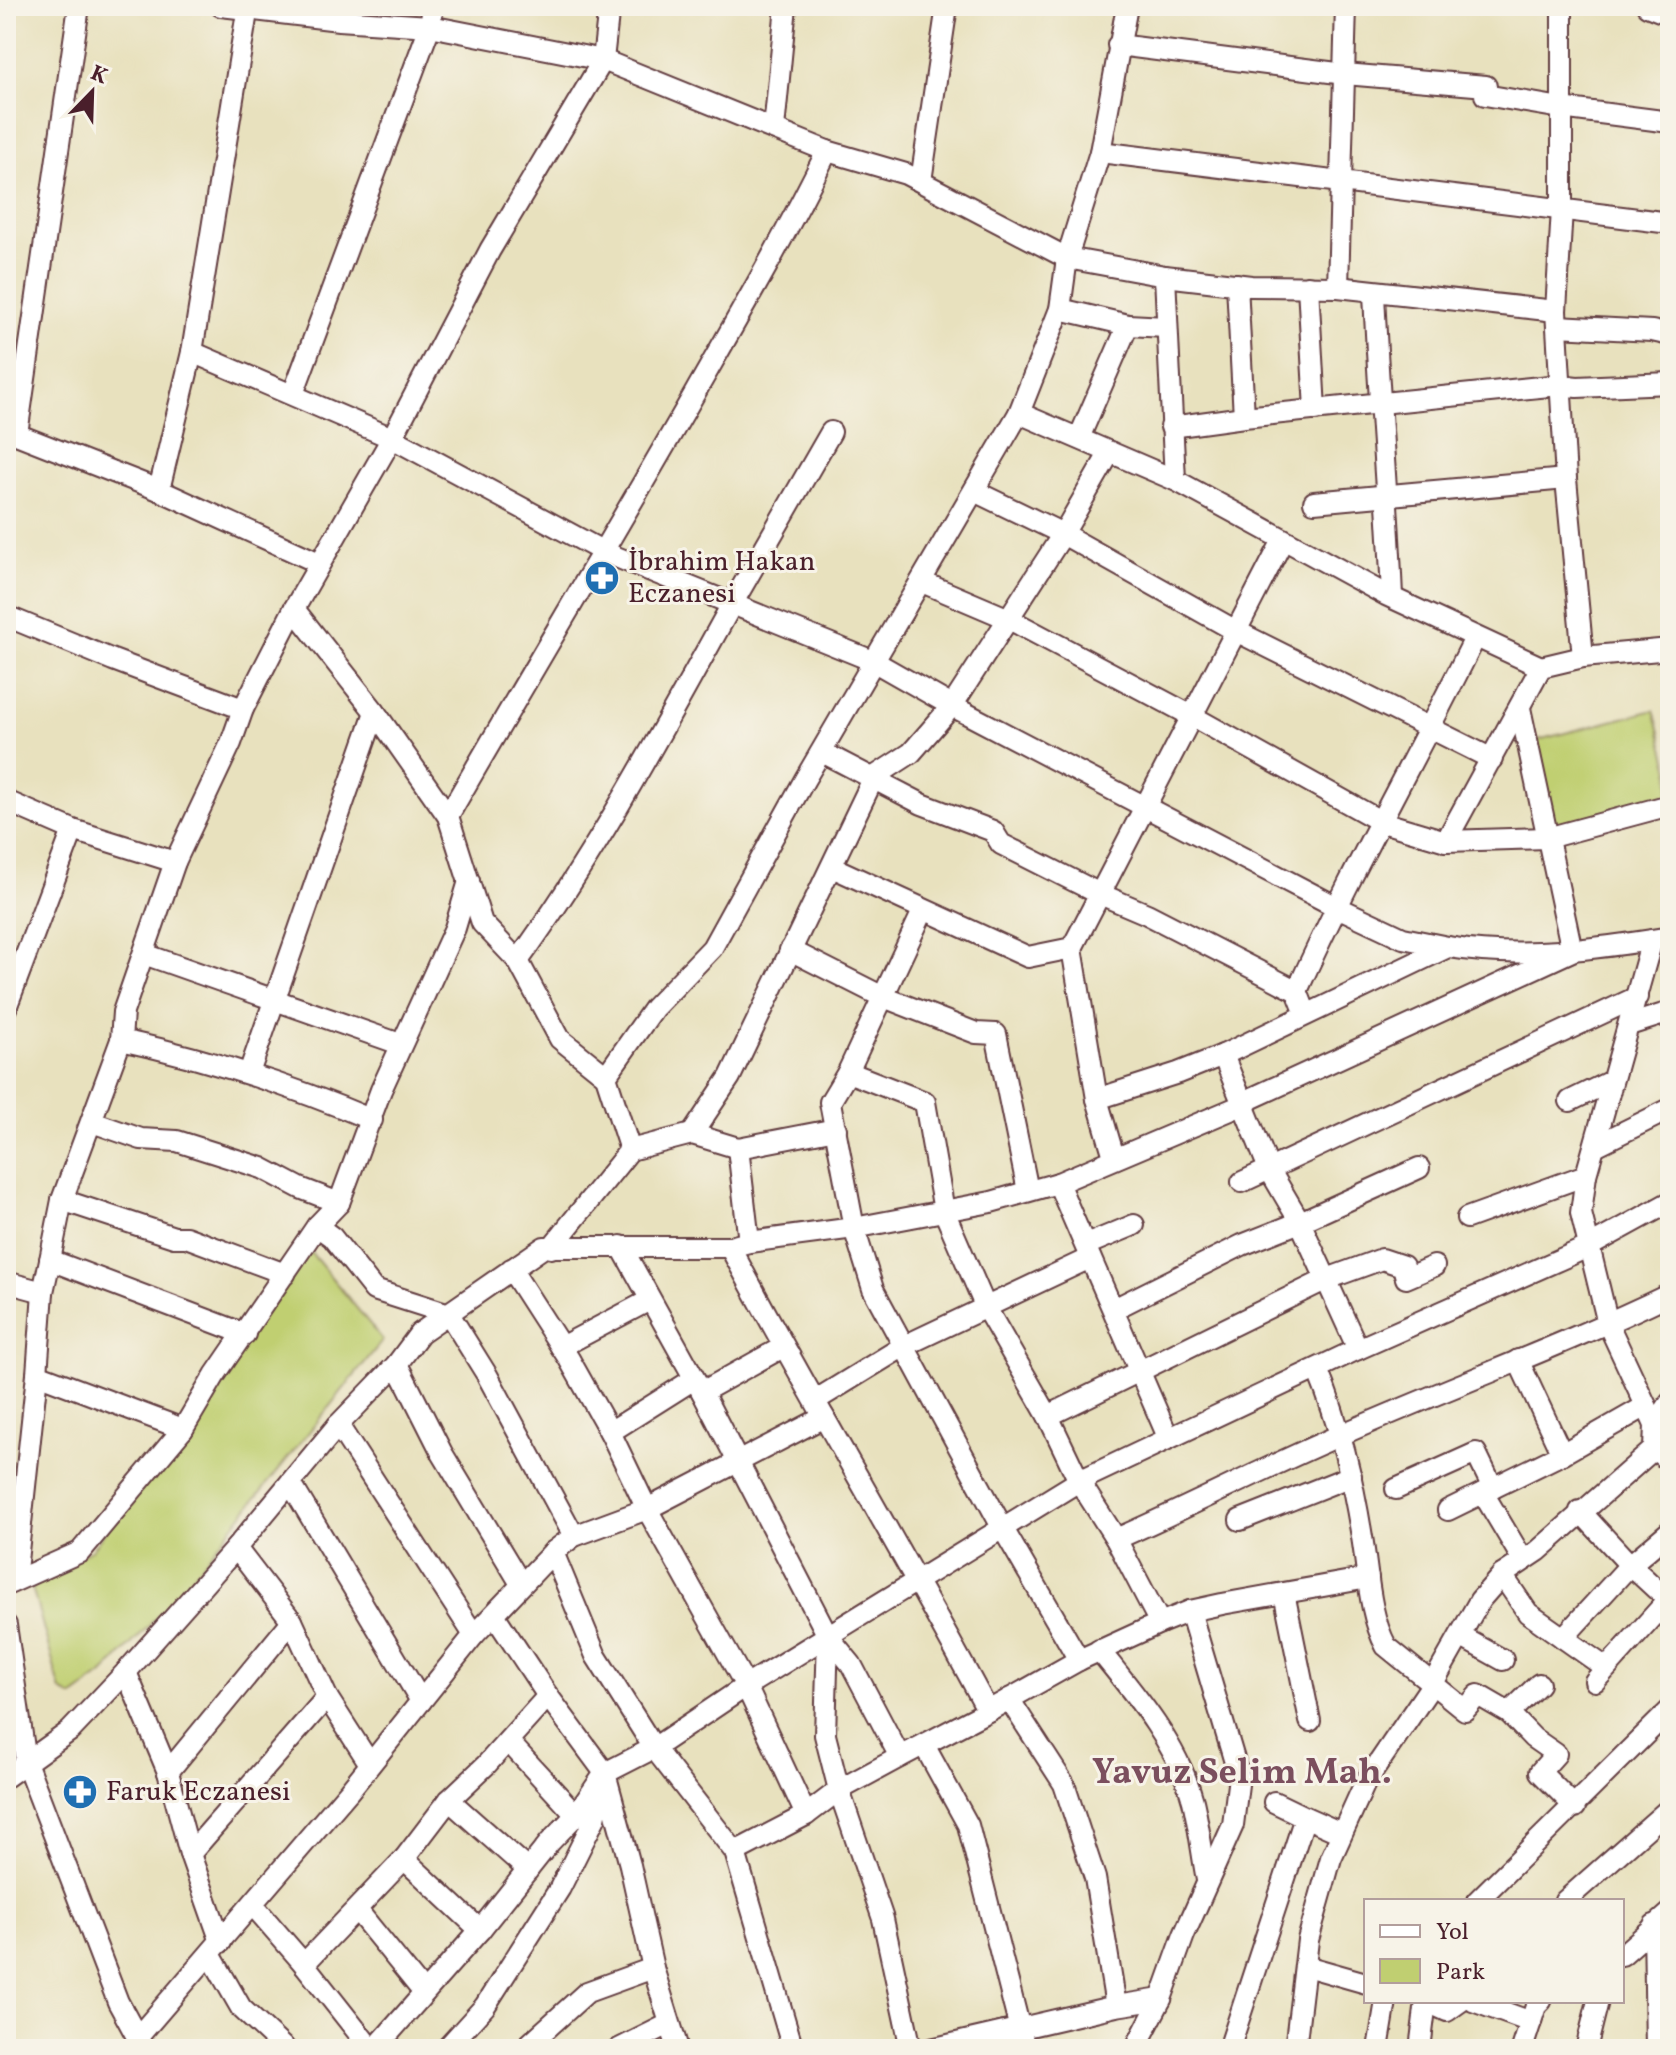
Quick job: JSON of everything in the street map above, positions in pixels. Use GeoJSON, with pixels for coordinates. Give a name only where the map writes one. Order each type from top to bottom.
{"type":"FeatureCollection","features":[{"type":"Feature","properties":{"kind":"street"},"geometry":{"type":"LineString","coordinates":[[79,6],[12,432],[159,490],[319,563]]}},
{"type":"Feature","properties":{"kind":"street"},"geometry":{"type":"LineString","coordinates":[[221,6],[431,16],[603,60],[827,151],[921,181],[1067,258],[1165,276],[1237,284],[1338,287],[1670,335]]}},
{"type":"Feature","properties":{"kind":"street"},"geometry":{"type":"LineString","coordinates":[[10,1583],[37,1374],[43,1292],[62,1200],[121,1040],[123,1012],[175,862],[231,743],[243,709],[294,609],[392,438],[490,250],[603,60],[609,6]]}},
{"type":"Feature","properties":{"kind":"street"},"geometry":{"type":"LineString","coordinates":[[774,129],[786,6]]}},
{"type":"Feature","properties":{"kind":"street"},"geometry":{"type":"LineString","coordinates":[[921,181],[947,6]]}},
{"type":"Feature","properties":{"kind":"street"},"geometry":{"type":"LineString","coordinates":[[606,1076],[654,1008],[712,948],[873,661],[1019,413],[1060,309],[1067,258],[1100,152],[1127,6]]}},
{"type":"Feature","properties":{"kind":"street"},"geometry":{"type":"LineString","coordinates":[[1338,287],[1346,6]]}},
{"type":"Feature","properties":{"kind":"street"},"geometry":{"type":"LineString","coordinates":[[1562,6],[1562,209],[1556,318],[1566,479],[1583,657]]}},
{"type":"Feature","properties":{"kind":"street"},"geometry":{"type":"LineString","coordinates":[[1647,6],[1670,15]]}},
{"type":"Feature","properties":{"kind":"street"},"geometry":{"type":"LineString","coordinates":[[159,490],[192,352],[248,8]]}},
{"type":"Feature","properties":{"kind":"street"},"geometry":{"type":"LineString","coordinates":[[293,394],[431,16]]}},
{"type":"Feature","properties":{"kind":"street"},"geometry":{"type":"LineString","coordinates":[[1118,45],[1345,74],[1486,86],[1485,95],[1670,122]]}},
{"type":"Feature","properties":{"kind":"street"},"geometry":{"type":"LineString","coordinates":[[448,816],[604,552],[799,209],[827,151]]}},
{"type":"Feature","properties":{"kind":"street"},"geometry":{"type":"LineString","coordinates":[[1100,152],[1670,223]]}},
{"type":"Feature","properties":{"kind":"street"},"geometry":{"type":"LineString","coordinates":[[1165,276],[1175,480]]}},
{"type":"Feature","properties":{"kind":"street"},"geometry":{"type":"LineString","coordinates":[[1237,284],[1244,417]]}},
{"type":"Feature","properties":{"kind":"street"},"geometry":{"type":"LineString","coordinates":[[1308,286],[1315,410]]}},
{"type":"Feature","properties":{"kind":"street"},"geometry":{"type":"LineString","coordinates":[[1374,292],[1378,404],[1388,495],[1392,597]]}},
{"type":"Feature","properties":{"kind":"street"},"geometry":{"type":"LineString","coordinates":[[1060,309],[1128,325],[1166,327]]}},
{"type":"Feature","properties":{"kind":"street"},"geometry":{"type":"LineString","coordinates":[[1079,438],[1128,325]]}},
{"type":"Feature","properties":{"kind":"street"},"geometry":{"type":"LineString","coordinates":[[192,352],[392,438],[604,552],[873,661],[1145,808],[1403,938],[1471,951],[1572,951],[1661,939]]}},
{"type":"Feature","properties":{"kind":"street"},"geometry":{"type":"LineString","coordinates":[[1171,427],[1560,385],[1670,383]]}},
{"type":"Feature","properties":{"kind":"street"},"geometry":{"type":"LineString","coordinates":[[1019,413],[1175,480],[1392,597],[1541,667],[1583,657],[1670,649]]}},
{"type":"Feature","properties":{"kind":"street"},"geometry":{"type":"LineString","coordinates":[[518,961],[557,906],[667,725],[831,432]]}},
{"type":"Feature","properties":{"kind":"street"},"geometry":{"type":"LineString","coordinates":[[692,1134],[730,1077],[874,777],[911,753],[952,706],[1063,534],[1110,452]]}},
{"type":"Feature","properties":{"kind":"street"},"geometry":{"type":"LineString","coordinates":[[1314,502],[1566,479]]}},
{"type":"Feature","properties":{"kind":"street"},"geometry":{"type":"LineString","coordinates":[[974,491],[1063,534],[1236,631],[1492,759]]}},
{"type":"Feature","properties":{"kind":"street"},"geometry":{"type":"LineString","coordinates":[[1114,1157],[1097,1099],[1072,948],[1283,540]]}},
{"type":"Feature","properties":{"kind":"street"},"geometry":{"type":"LineString","coordinates":[[922,582],[1009,619],[1382,822],[1446,841],[1547,838],[1670,805]]}},
{"type":"Feature","properties":{"kind":"street"},"geometry":{"type":"LineString","coordinates":[[294,609],[375,712],[448,816],[482,923],[518,961],[560,1039],[606,1076],[630,1150]]}},
{"type":"Feature","properties":{"kind":"street"},"geometry":{"type":"LineString","coordinates":[[6,616],[243,709]]}},
{"type":"Feature","properties":{"kind":"street"},"geometry":{"type":"LineString","coordinates":[[1297,991],[1335,906],[1382,822],[1475,638]]}},
{"type":"Feature","properties":{"kind":"street"},"geometry":{"type":"LineString","coordinates":[[1446,841],[1541,667]]}},
{"type":"Feature","properties":{"kind":"street"},"geometry":{"type":"LineString","coordinates":[[1520,708],[1572,951]]}},
{"type":"Feature","properties":{"kind":"street"},"geometry":{"type":"LineString","coordinates":[[249,1073],[375,712]]}},
{"type":"Feature","properties":{"kind":"street"},"geometry":{"type":"LineString","coordinates":[[822,752],[922,804],[993,831],[1001,844],[1297,991],[1306,1014]]}},
{"type":"Feature","properties":{"kind":"street"},"geometry":{"type":"LineString","coordinates":[[6,801],[73,830],[175,862]]}},
{"type":"Feature","properties":{"kind":"street"},"geometry":{"type":"LineString","coordinates":[[6,1008],[73,830]]}},
{"type":"Feature","properties":{"kind":"street"},"geometry":{"type":"LineString","coordinates":[[832,867],[1028,957],[1072,948]]}},
{"type":"Feature","properties":{"kind":"street"},"geometry":{"type":"LineString","coordinates":[[10,1583],[80,1552],[183,1429],[215,1375],[317,1226],[339,1203],[400,1044],[455,928],[469,881]]}},
{"type":"Feature","properties":{"kind":"street"},"geometry":{"type":"LineString","coordinates":[[923,911],[848,1072],[830,1102],[854,1228],[873,1289],[1002,1527],[1079,1660]]}},
{"type":"Feature","properties":{"kind":"street"},"geometry":{"type":"LineString","coordinates":[[1295,2049],[1308,1940],[1331,1858],[1371,1773],[1433,1683],[1480,1600],[1502,1575],[1538,1551],[1580,1511],[1662,1455],[1661,1411],[1608,1324],[1581,1213],[1586,1175],[1611,1081],[1637,997],[1661,939]]}},
{"type":"Feature","properties":{"kind":"street"},"geometry":{"type":"LineString","coordinates":[[1097,1099],[1223,1055],[1448,947]]}},
{"type":"Feature","properties":{"kind":"street"},"geometry":{"type":"LineString","coordinates":[[790,950],[881,996],[976,1033],[996,1034],[1028,1191]]}},
{"type":"Feature","properties":{"kind":"street"},"geometry":{"type":"LineString","coordinates":[[6,1777],[70,1731],[126,1672],[291,1484],[338,1425],[397,1364],[420,1333],[544,1247],[739,1244],[854,1228],[944,1211],[1058,1183],[1243,1105],[1572,951]]}},
{"type":"Feature","properties":{"kind":"street"},"geometry":{"type":"LineString","coordinates":[[144,954],[400,1044]]}},
{"type":"Feature","properties":{"kind":"street"},"geometry":{"type":"LineString","coordinates":[[1242,1182],[1637,997]]}},
{"type":"Feature","properties":{"kind":"street"},"geometry":{"type":"LineString","coordinates":[[1629,1025],[1670,1012]]}},
{"type":"Feature","properties":{"kind":"street"},"geometry":{"type":"LineString","coordinates":[[121,1040],[303,1090],[372,1120]]}},
{"type":"Feature","properties":{"kind":"street"},"geometry":{"type":"LineString","coordinates":[[1223,1055],[1269,1169],[1300,1222],[1358,1349]]}},
{"type":"Feature","properties":{"kind":"street"},"geometry":{"type":"LineString","coordinates":[[848,1072],[925,1102],[944,1211],[986,1308],[1160,1623]]}},
{"type":"Feature","properties":{"kind":"street"},"geometry":{"type":"LineString","coordinates":[[1570,1101],[1611,1081]]}},
{"type":"Feature","properties":{"kind":"street"},"geometry":{"type":"LineString","coordinates":[[1595,1146],[1670,1109]]}},
{"type":"Feature","properties":{"kind":"street"},"geometry":{"type":"LineString","coordinates":[[92,1122],[141,1139],[177,1141],[262,1168],[300,1188],[339,1203]]}},
{"type":"Feature","properties":{"kind":"street"},"geometry":{"type":"LineString","coordinates":[[551,1248],[630,1150],[692,1134],[738,1148],[836,1129]]}},
{"type":"Feature","properties":{"kind":"street"},"geometry":{"type":"LineString","coordinates":[[738,1148],[739,1244],[783,1347],[919,1581],[988,1711]]}},
{"type":"Feature","properties":{"kind":"street"},"geometry":{"type":"LineString","coordinates":[[1114,1309],[1242,1245],[1419,1168]]}},
{"type":"Feature","properties":{"kind":"street"},"geometry":{"type":"LineString","coordinates":[[1467,1218],[1586,1175]]}},
{"type":"Feature","properties":{"kind":"street"},"geometry":{"type":"LineString","coordinates":[[1058,1183],[1168,1437]]}},
{"type":"Feature","properties":{"kind":"street"},"geometry":{"type":"LineString","coordinates":[[62,1200],[174,1237],[186,1237],[285,1274]]}},
{"type":"Feature","properties":{"kind":"street"},"geometry":{"type":"LineString","coordinates":[[253,1905],[373,2049],[480,1930],[576,1815],[605,1773],[654,1748],[746,1686],[1079,1481],[1358,1349],[1588,1247],[1670,1202]]}},
{"type":"Feature","properties":{"kind":"street"},"geometry":{"type":"LineString","coordinates":[[6,1625],[26,1762],[118,2002],[140,2044],[215,1948],[474,1635],[553,1552],[574,1536],[647,1509],[737,1462],[820,1408],[904,1346],[986,1308],[1134,1225]]}},
{"type":"Feature","properties":{"kind":"street"},"geometry":{"type":"LineString","coordinates":[[317,1226],[332,1237],[374,1290],[449,1314],[487,1375],[574,1536]]}},
{"type":"Feature","properties":{"kind":"street"},"geometry":{"type":"LineString","coordinates":[[621,1246],[828,1636],[851,1664],[900,1757]]}},
{"type":"Feature","properties":{"kind":"street"},"geometry":{"type":"LineString","coordinates":[[1048,1416],[1327,1279],[1382,1259],[1403,1266],[1406,1278],[1434,1266]]}},
{"type":"Feature","properties":{"kind":"street"},"geometry":{"type":"LineString","coordinates":[[50,1260],[245,1334]]}},
{"type":"Feature","properties":{"kind":"street"},"geometry":{"type":"LineString","coordinates":[[511,1269],[610,1432],[647,1509],[746,1686],[806,1815]]}},
{"type":"Feature","properties":{"kind":"street"},"geometry":{"type":"LineString","coordinates":[[6,1282],[43,1292]]}},
{"type":"Feature","properties":{"kind":"street"},"geometry":{"type":"LineString","coordinates":[[1116,1539],[1342,1435],[1608,1324],[1670,1294]]}},
{"type":"Feature","properties":{"kind":"street"},"geometry":{"type":"LineString","coordinates":[[561,1347],[650,1300]]}},
{"type":"Feature","properties":{"kind":"street"},"geometry":{"type":"LineString","coordinates":[[610,1432],[698,1386],[783,1347]]}},
{"type":"Feature","properties":{"kind":"street"},"geometry":{"type":"LineString","coordinates":[[1518,1360],[1562,1454]]}},
{"type":"Feature","properties":{"kind":"street"},"geometry":{"type":"LineString","coordinates":[[397,1364],[442,1453],[521,1584]]}},
{"type":"Feature","properties":{"kind":"street"},"geometry":{"type":"LineString","coordinates":[[1317,1369],[1342,1435],[1368,1578],[1380,1635],[1386,1646],[1465,1710],[1478,1695],[1509,1713],[1533,1738],[1556,1754],[1540,1772],[1575,1807]]}},
{"type":"Feature","properties":{"kind":"street"},"geometry":{"type":"LineString","coordinates":[[37,1374],[183,1429]]}},
{"type":"Feature","properties":{"kind":"street"},"geometry":{"type":"LineString","coordinates":[[1448,1510],[1562,1454],[1661,1411]]}},
{"type":"Feature","properties":{"kind":"street"},"geometry":{"type":"LineString","coordinates":[[338,1425],[474,1635]]}},
{"type":"Feature","properties":{"kind":"street"},"geometry":{"type":"LineString","coordinates":[[1396,1489],[1476,1453],[1488,1490],[1523,1560]]}},
{"type":"Feature","properties":{"kind":"street"},"geometry":{"type":"LineString","coordinates":[[1240,1520],[1351,1476]]}},
{"type":"Feature","properties":{"kind":"street"},"geometry":{"type":"LineString","coordinates":[[291,1484],[421,1701]]}},
{"type":"Feature","properties":{"kind":"street"},"geometry":{"type":"LineString","coordinates":[[1502,1575],[1528,1613],[1563,1638],[1601,1675],[1669,1601],[1630,1565],[1580,1511]]}},
{"type":"Feature","properties":{"kind":"street"},"geometry":{"type":"LineString","coordinates":[[1563,1638],[1630,1565],[1670,1531]]}},
{"type":"Feature","properties":{"kind":"street"},"geometry":{"type":"LineString","coordinates":[[236,1548],[292,1621],[327,1697],[370,1764]]}},
{"type":"Feature","properties":{"kind":"street"},"geometry":{"type":"LineString","coordinates":[[553,1552],[596,1656],[654,1748],[735,1852],[793,2049]]}},
{"type":"Feature","properties":{"kind":"street"},"geometry":{"type":"LineString","coordinates":[[735,1852],[806,1815],[839,1790],[1079,1660],[1160,1623],[1190,1611],[1368,1578]]}},
{"type":"Feature","properties":{"kind":"street"},"geometry":{"type":"LineString","coordinates":[[1284,1593],[1310,1721]]}},
{"type":"Feature","properties":{"kind":"street"},"geometry":{"type":"LineString","coordinates":[[1135,2049],[1161,1999],[1207,1880],[1233,1825],[1239,1776],[1190,1611]]}},
{"type":"Feature","properties":{"kind":"street"},"geometry":{"type":"LineString","coordinates":[[495,1616],[548,1696],[605,1773],[653,1968],[678,2049]]}},
{"type":"Feature","properties":{"kind":"street"},"geometry":{"type":"LineString","coordinates":[[168,1772],[292,1621]]}},
{"type":"Feature","properties":{"kind":"street"},"geometry":{"type":"LineString","coordinates":[[828,1636],[825,1735],[839,1790],[883,1919],[911,2049]]}},
{"type":"Feature","properties":{"kind":"street"},"geometry":{"type":"LineString","coordinates":[[1460,1636],[1503,1660]]}},
{"type":"Feature","properties":{"kind":"street"},"geometry":{"type":"LineString","coordinates":[[1099,1650],[1132,1690],[1174,1754],[1193,1800],[1207,1880]]}},
{"type":"Feature","properties":{"kind":"street"},"geometry":{"type":"LineString","coordinates":[[126,1672],[168,1772],[215,1948],[241,2008],[285,2049]]}},
{"type":"Feature","properties":{"kind":"street"},"geometry":{"type":"LineString","coordinates":[[1509,1713],[1539,1684]]}},
{"type":"Feature","properties":{"kind":"street"},"geometry":{"type":"LineString","coordinates":[[304,1964],[404,1859],[449,1800],[548,1696]]}},
{"type":"Feature","properties":{"kind":"street"},"geometry":{"type":"LineString","coordinates":[[190,1854],[327,1697]]}},
{"type":"Feature","properties":{"kind":"street"},"geometry":{"type":"LineString","coordinates":[[1009,1699],[1064,1784],[1095,1878],[1116,2006]]}},
{"type":"Feature","properties":{"kind":"street"},"geometry":{"type":"LineString","coordinates":[[1479,1899],[1670,1710]]}},
{"type":"Feature","properties":{"kind":"street"},"geometry":{"type":"LineString","coordinates":[[508,1741],[576,1815]]}},
{"type":"Feature","properties":{"kind":"street"},"geometry":{"type":"LineString","coordinates":[[924,1745],[968,1825],[1023,2039]]}},
{"type":"Feature","properties":{"kind":"street"},"geometry":{"type":"LineString","coordinates":[[446,2049],[485,2006],[560,1888],[595,1818],[605,1773]]}},
{"type":"Feature","properties":{"kind":"street"},"geometry":{"type":"LineString","coordinates":[[449,1800],[528,1870]]}},
{"type":"Feature","properties":{"kind":"street"},"geometry":{"type":"LineString","coordinates":[[1274,1802],[1341,1833]]}},
{"type":"Feature","properties":{"kind":"street"},"geometry":{"type":"LineString","coordinates":[[1567,1899],[1670,1808]]}},
{"type":"Feature","properties":{"kind":"street"},"geometry":{"type":"LineString","coordinates":[[1229,2049],[1305,1817]]}},
{"type":"Feature","properties":{"kind":"street"},"geometry":{"type":"LineString","coordinates":[[404,1859],[480,1930]]}},
{"type":"Feature","properties":{"kind":"street"},"geometry":{"type":"LineString","coordinates":[[357,1910],[424,1993]]}},
{"type":"Feature","properties":{"kind":"street"},"geometry":{"type":"LineString","coordinates":[[1624,1953],[1662,1919]]}},
{"type":"Feature","properties":{"kind":"street"},"geometry":{"type":"LineString","coordinates":[[1656,2049],[1662,1919]]}},
{"type":"Feature","properties":{"kind":"street"},"geometry":{"type":"LineString","coordinates":[[1306,1966],[1364,1982]]}},
{"type":"Feature","properties":{"kind":"street"},"geometry":{"type":"LineString","coordinates":[[524,2049],[587,1992],[653,1968]]}},
{"type":"Feature","properties":{"kind":"street"},"geometry":{"type":"LineString","coordinates":[[931,2049],[1023,2039],[1116,2006],[1161,1999]]}},
{"type":"Feature","properties":{"kind":"street"},"geometry":{"type":"LineString","coordinates":[[1378,2049],[1386,2003]]}},
{"type":"Feature","properties":{"kind":"street"},"geometry":{"type":"LineString","coordinates":[[1420,2049],[1426,2003]]}},
{"type":"Feature","properties":{"kind":"street"},"geometry":{"type":"LineString","coordinates":[[1430,2003],[1447,2011],[1458,2003]]}},
{"type":"Feature","properties":{"kind":"street"},"geometry":{"type":"LineString","coordinates":[[1479,2003],[1531,2022]]}},
{"type":"Feature","properties":{"kind":"street"},"geometry":{"type":"LineString","coordinates":[[1522,2049],[1539,2003]]}},
{"type":"Feature","properties":{"kind":"street"},"geometry":{"type":"LineString","coordinates":[[1586,2049],[1598,2003]]}},
{"type":"Feature","properties":{"kind":"street"},"geometry":{"type":"LineString","coordinates":[[619,2049],[669,2024]]}},
{"type":"Feature","properties":{"kind":"green space"},"geometry":{"type":"Polygon","coordinates":[[[1654,710],[1670,770],[1670,794],[1554,832],[1534,741],[1654,710]]]}},
{"type":"Feature","properties":{"kind":"green space"},"geometry":{"type":"Polygon","coordinates":[[[308,1249],[383,1340],[177,1596],[102,1675],[72,1697],[61,1691],[31,1584],[92,1549],[308,1249]]]}},
{"type":"Feature","properties":{"kind":"place","name":"İbrahim Hakan Eczanesi"},"geometry":{"type":"Point","coordinates":[602,578]}},
{"type":"Feature","properties":{"kind":"place","name":"Faruk Eczanesi"},"geometry":{"type":"Point","coordinates":[80,1792]}},
{"type":"Feature","properties":{"kind":"district","name":"Yavuz Selim Mah."},"geometry":{"type":"Point","coordinates":[1242,1774]}}]}
